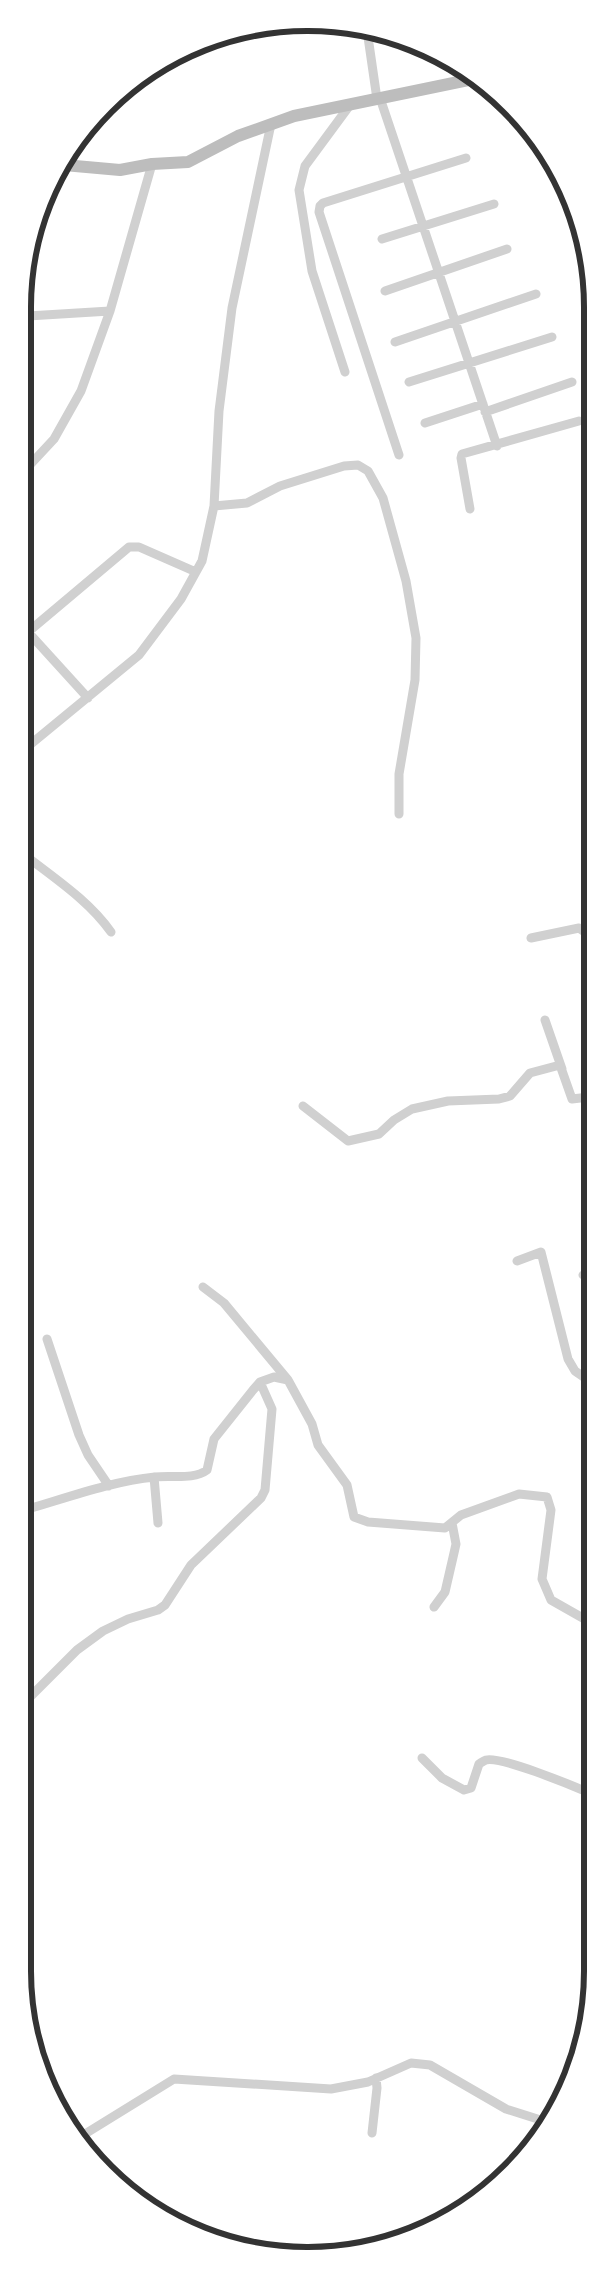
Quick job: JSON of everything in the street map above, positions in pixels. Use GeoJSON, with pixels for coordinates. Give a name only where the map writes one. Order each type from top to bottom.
{"type":"FeatureCollection","features":[{"type":"Feature","properties":{"kind":"main road"},"geometry":{"type":"LineString","coordinates":[[70,166],[120,170],[152,164],[188,162],[238,136],[294,116],[465,81]]}},
{"type":"Feature","properties":{"kind":"street"},"geometry":{"type":"LineString","coordinates":[[369,39],[379,99],[497,446]]}},
{"type":"Feature","properties":{"kind":"street"},"geometry":{"type":"LineString","coordinates":[[345,372],[312,271],[299,190],[305,166],[350,105]]}},
{"type":"Feature","properties":{"kind":"street"},"geometry":{"type":"LineString","coordinates":[[31,744],[139,655],[181,598],[202,561],[214,506],[219,411],[232,308],[271,124]]}},
{"type":"Feature","properties":{"kind":"street"},"geometry":{"type":"LineString","coordinates":[[399,454],[319,212],[320,206],[324,203],[406,176],[466,158]]}},
{"type":"Feature","properties":{"kind":"street"},"geometry":{"type":"LineString","coordinates":[[31,464],[54,439],[81,391],[110,312],[152,164]]}},
{"type":"Feature","properties":{"kind":"street"},"geometry":{"type":"LineString","coordinates":[[382,238],[494,204]]}},
{"type":"Feature","properties":{"kind":"street"},"geometry":{"type":"LineString","coordinates":[[385,291],[508,249]]}},
{"type":"Feature","properties":{"kind":"street"},"geometry":{"type":"LineString","coordinates":[[395,342],[536,294]]}},
{"type":"Feature","properties":{"kind":"street"},"geometry":{"type":"LineString","coordinates":[[31,316],[110,312]]}},
{"type":"Feature","properties":{"kind":"street"},"geometry":{"type":"LineString","coordinates":[[409,382],[552,336]]}},
{"type":"Feature","properties":{"kind":"street"},"geometry":{"type":"LineString","coordinates":[[425,424],[572,382]]}},
{"type":"Feature","properties":{"kind":"street"},"geometry":{"type":"LineString","coordinates":[[470,509],[461,458],[466,452],[497,446],[579,420]]}},
{"type":"Feature","properties":{"kind":"street"},"geometry":{"type":"LineString","coordinates":[[214,506],[247,503],[280,486],[344,466],[358,465],[368,470],[384,498],[406,581],[416,638],[415,680],[399,774],[399,814]]}},
{"type":"Feature","properties":{"kind":"street"},"geometry":{"type":"LineString","coordinates":[[31,629],[129,547],[139,547],[196,572]]}},
{"type":"Feature","properties":{"kind":"street"},"geometry":{"type":"LineString","coordinates":[[31,635],[88,698]]}},
{"type":"Feature","properties":{"kind":"street"},"geometry":{"type":"LineString","coordinates":[[31,860],[75,894],[101,919],[111,932]]}},
{"type":"Feature","properties":{"kind":"street"},"geometry":{"type":"LineString","coordinates":[[531,938],[579,928],[584,931]]}},
{"type":"Feature","properties":{"kind":"street"},"geometry":{"type":"LineString","coordinates":[[545,1020],[572,1099],[584,1096]]}},
{"type":"Feature","properties":{"kind":"street"},"geometry":{"type":"LineString","coordinates":[[303,1106],[348,1141],[379,1134],[394,1120],[412,1109],[448,1101],[499,1099],[510,1096],[530,1073],[560,1065]]}},
{"type":"Feature","properties":{"kind":"street"},"geometry":{"type":"LineString","coordinates":[[517,1261],[541,1252],[568,1359],[575,1371],[584,1377]]}},
{"type":"Feature","properties":{"kind":"street"},"geometry":{"type":"LineString","coordinates":[[203,1287],[224,1304],[288,1380],[312,1424],[318,1445],[347,1485],[354,1516],[368,1522],[445,1528],[461,1514],[477,1508],[494,1505],[519,1494],[547,1497],[551,1510],[542,1580],[551,1600],[584,1619]]}},
{"type":"Feature","properties":{"kind":"street"},"geometry":{"type":"LineString","coordinates":[[47,1339],[79,1435],[88,1455],[109,1486]]}},
{"type":"Feature","properties":{"kind":"street"},"geometry":{"type":"LineString","coordinates":[[31,1508],[109,1486],[154,1477],[201,1475],[208,1470],[214,1439],[260,1382],[274,1377],[288,1380]]}},
{"type":"Feature","properties":{"kind":"street"},"geometry":{"type":"LineString","coordinates":[[31,1696],[77,1650],[96,1636],[128,1619],[158,1610],[165,1605],[191,1565],[261,1498],[265,1490],[272,1409],[260,1382]]}},
{"type":"Feature","properties":{"kind":"street"},"geometry":{"type":"LineString","coordinates":[[154,1477],[158,1523]]}},
{"type":"Feature","properties":{"kind":"street"},"geometry":{"type":"LineString","coordinates":[[434,1607],[445,1592],[456,1544],[452,1523]]}},
{"type":"Feature","properties":{"kind":"street"},"geometry":{"type":"LineString","coordinates":[[422,1758],[442,1778],[464,1790],[472,1788],[479,1764],[487,1760],[504,1763],[561,1780],[584,1790]]}},
{"type":"Feature","properties":{"kind":"street"},"geometry":{"type":"LineString","coordinates":[[85,2134],[174,2079],[331,2089],[368,2082],[411,2063],[430,2064],[506,2109],[540,2120]]}},
{"type":"Feature","properties":{"kind":"street"},"geometry":{"type":"LineString","coordinates":[[372,2133],[377,2088],[376,2078]]}}]}
